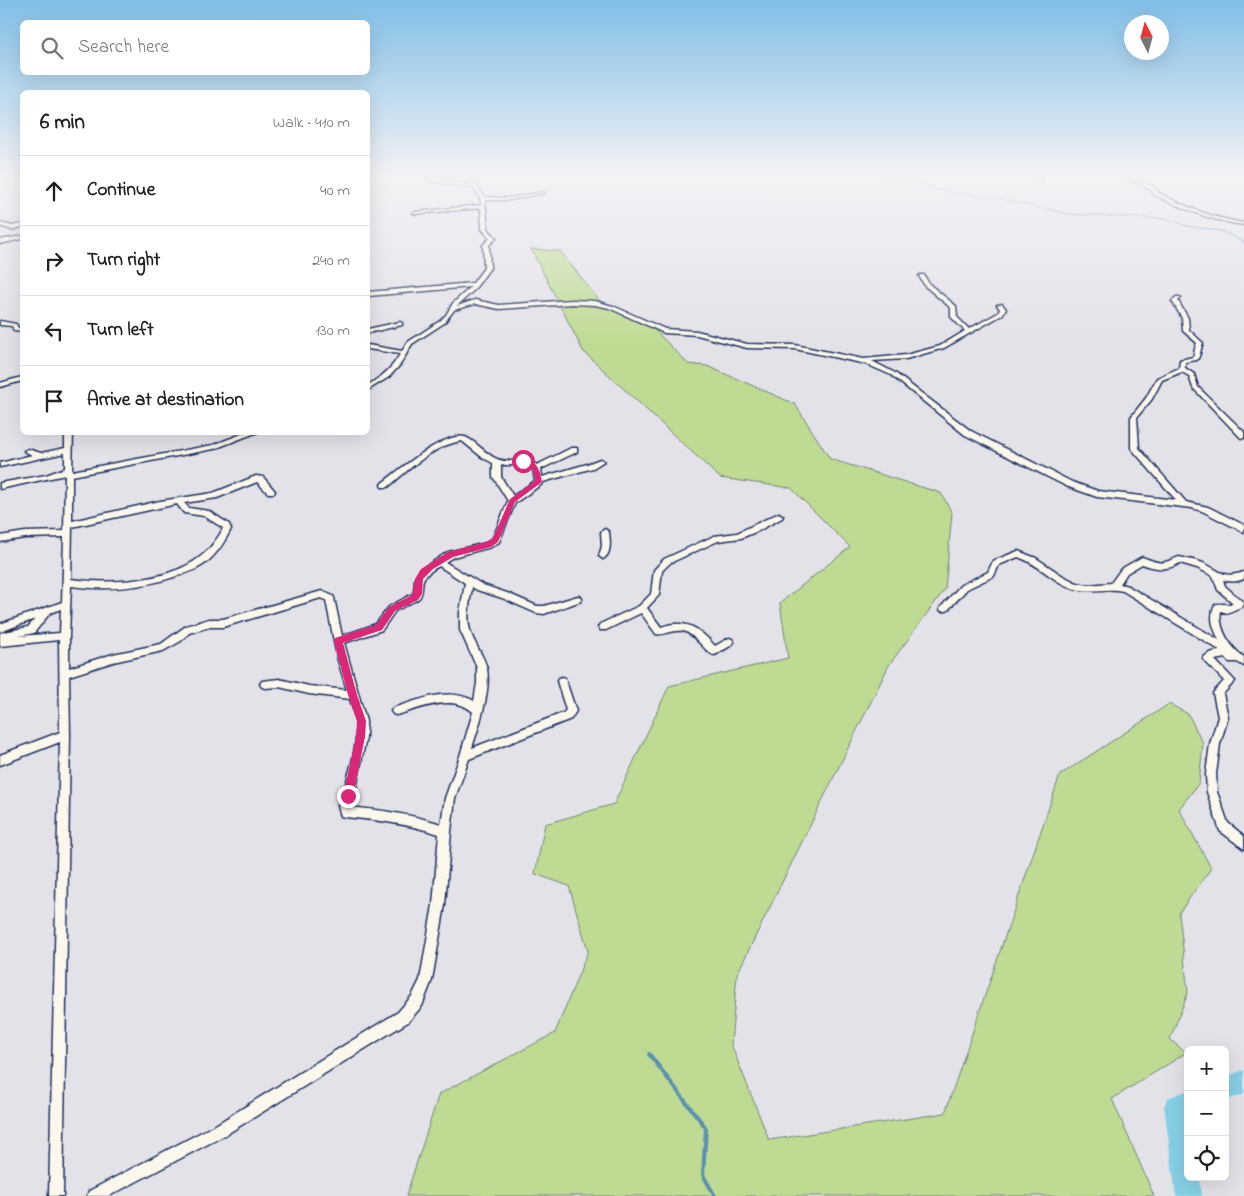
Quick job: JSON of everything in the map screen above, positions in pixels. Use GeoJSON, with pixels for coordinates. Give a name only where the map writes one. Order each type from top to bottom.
{"type":"FeatureCollection","features":[{"type":"Feature","properties":{"kind":"street"},"geometry":{"type":"LineString","coordinates":[[370,387],[387,376],[410,343],[446,318],[486,271],[486,245],[493,238],[487,231]]}},
{"type":"Feature","properties":{"kind":"street"},"geometry":{"type":"LineString","coordinates":[[0,242],[20,238]]}},
{"type":"Feature","properties":{"kind":"street"},"geometry":{"type":"LineString","coordinates":[[922,276],[928,285],[954,307],[955,320],[968,330]]}},
{"type":"Feature","properties":{"kind":"street"},"geometry":{"type":"LineString","coordinates":[[370,294],[474,285]]}},
{"type":"Feature","properties":{"kind":"street"},"geometry":{"type":"LineString","coordinates":[[1178,298],[1175,301],[1184,318],[1186,331],[1200,343],[1197,348],[1197,356],[1182,361],[1182,369]]}},
{"type":"Feature","properties":{"kind":"street"},"geometry":{"type":"LineString","coordinates":[[452,309],[475,302],[512,307],[595,302],[604,304],[664,331],[697,333],[747,346],[796,347],[868,362],[893,374],[968,433],[1069,484],[1097,494],[1183,503],[1206,510],[1244,529]]}},
{"type":"Feature","properties":{"kind":"street"},"geometry":{"type":"LineString","coordinates":[[855,359],[868,360],[914,355],[942,347],[968,330],[1000,314],[1003,309],[1000,305]]}},
{"type":"Feature","properties":{"kind":"street"},"geometry":{"type":"LineString","coordinates":[[0,323],[14,325],[16,330],[20,330]]}},
{"type":"Feature","properties":{"kind":"street"},"geometry":{"type":"LineString","coordinates":[[370,331],[400,324]]}},
{"type":"Feature","properties":{"kind":"street"},"geometry":{"type":"LineString","coordinates":[[370,347],[404,352]]}},
{"type":"Feature","properties":{"kind":"street"},"geometry":{"type":"LineString","coordinates":[[1182,369],[1192,375],[1195,387],[1202,396],[1244,436]]}},
{"type":"Feature","properties":{"kind":"street"},"geometry":{"type":"LineString","coordinates":[[1182,369],[1159,379],[1149,399],[1134,417],[1134,425],[1135,448],[1183,503]]}},
{"type":"Feature","properties":{"kind":"street"},"geometry":{"type":"LineString","coordinates":[[0,385],[20,380]]}},
{"type":"Feature","properties":{"kind":"street"},"geometry":{"type":"LineString","coordinates":[[56,1196],[69,435]]}},
{"type":"Feature","properties":{"kind":"street"},"geometry":{"type":"LineString","coordinates":[[0,486],[68,472],[203,449],[246,435]]}},
{"type":"Feature","properties":{"kind":"street"},"geometry":{"type":"LineString","coordinates":[[385,484],[426,455],[459,439],[468,442],[497,462],[528,462],[537,468],[539,480]]}},
{"type":"Feature","properties":{"kind":"street"},"geometry":{"type":"LineString","coordinates":[[0,466],[68,450]]}},
{"type":"Feature","properties":{"kind":"street"},"geometry":{"type":"LineString","coordinates":[[537,468],[574,450]]}},
{"type":"Feature","properties":{"kind":"street"},"geometry":{"type":"LineString","coordinates":[[28,451],[40,456]]}},
{"type":"Feature","properties":{"kind":"street"},"geometry":{"type":"LineString","coordinates":[[338,641],[379,627],[392,609],[418,594],[419,579],[424,572],[451,554],[488,545],[496,540],[512,501],[539,480],[590,466],[600,461]]}},
{"type":"Feature","properties":{"kind":"street"},"geometry":{"type":"LineString","coordinates":[[497,462],[497,477],[512,501]]}},
{"type":"Feature","properties":{"kind":"street"},"geometry":{"type":"LineString","coordinates":[[0,540],[67,529],[138,508],[214,496],[256,479],[260,479],[270,491]]}},
{"type":"Feature","properties":{"kind":"street"},"geometry":{"type":"LineString","coordinates":[[66,582],[96,586],[130,585],[155,580],[199,564],[214,550],[227,529],[222,523],[206,513],[187,511],[179,502]]}},
{"type":"Feature","properties":{"kind":"street"},"geometry":{"type":"LineString","coordinates":[[603,627],[642,608],[655,595],[658,570],[667,561],[717,538],[738,536],[779,516]]}},
{"type":"Feature","properties":{"kind":"street"},"geometry":{"type":"LineString","coordinates":[[604,556],[606,546],[605,532]]}},
{"type":"Feature","properties":{"kind":"street"},"geometry":{"type":"LineString","coordinates":[[944,609],[964,587],[991,574],[996,563],[1018,554],[1033,560],[1058,578],[1075,586],[1095,589],[1114,586],[1125,588],[1217,643],[1244,662]]}},
{"type":"Feature","properties":{"kind":"street"},"geometry":{"type":"LineString","coordinates":[[1114,586],[1124,571],[1142,560],[1154,566],[1167,567],[1179,560],[1189,562],[1217,576],[1232,579],[1244,575]]}},
{"type":"Feature","properties":{"kind":"street"},"geometry":{"type":"LineString","coordinates":[[439,562],[468,582],[536,609],[544,610],[578,599]]}},
{"type":"Feature","properties":{"kind":"street"},"geometry":{"type":"LineString","coordinates":[[1217,576],[1221,588],[1240,604],[1227,609],[1218,607],[1215,612],[1216,622],[1234,656]]}},
{"type":"Feature","properties":{"kind":"street"},"geometry":{"type":"LineString","coordinates":[[94,1196],[222,1129],[403,1017],[418,1001],[426,980],[439,905],[445,831],[450,798],[478,711],[482,683],[482,668],[465,630],[468,582]]}},
{"type":"Feature","properties":{"kind":"street"},"geometry":{"type":"LineString","coordinates":[[66,672],[112,658],[163,647],[178,638],[186,630],[209,623],[223,623],[322,594],[330,598],[338,641],[361,721],[361,737],[352,784],[343,806],[345,812],[389,816],[419,822],[445,831]]}},
{"type":"Feature","properties":{"kind":"street"},"geometry":{"type":"LineString","coordinates":[[0,628],[66,604]]}},
{"type":"Feature","properties":{"kind":"street"},"geometry":{"type":"LineString","coordinates":[[642,608],[659,631],[673,627],[686,627],[698,634],[714,651],[729,642]]}},
{"type":"Feature","properties":{"kind":"street"},"geometry":{"type":"LineString","coordinates":[[0,637],[31,630],[47,611]]}},
{"type":"Feature","properties":{"kind":"street"},"geometry":{"type":"LineString","coordinates":[[0,642],[64,636]]}},
{"type":"Feature","properties":{"kind":"street"},"geometry":{"type":"LineString","coordinates":[[1234,656],[1235,659],[1232,659],[1227,654],[1216,655],[1208,659],[1230,681],[1218,693],[1223,717],[1215,744],[1212,792],[1224,827],[1244,843]]}},
{"type":"Feature","properties":{"kind":"street"},"geometry":{"type":"LineString","coordinates":[[465,756],[567,716],[571,711],[562,681]]}},
{"type":"Feature","properties":{"kind":"street"},"geometry":{"type":"LineString","coordinates":[[265,684],[279,683],[309,690],[352,695]]}},
{"type":"Feature","properties":{"kind":"street"},"geometry":{"type":"LineString","coordinates":[[396,711],[456,698],[472,704],[478,711]]}},
{"type":"Feature","properties":{"kind":"street"},"geometry":{"type":"LineString","coordinates":[[0,760],[65,735]]}},
{"type":"Feature","properties":{"kind":"green space"},"geometry":{"type":"Polygon","coordinates":[[[531,249],[560,251],[599,300],[629,317],[649,324],[688,364],[707,366],[795,404],[830,459],[941,493],[952,513],[945,589],[889,665],[737,974],[731,1044],[769,1140],[945,1113],[1060,775],[1169,704],[1188,714],[1203,743],[1199,783],[1179,809],[1211,868],[1179,913],[1188,993],[1170,1039],[1184,1051],[1184,1054],[1112,1099],[1154,1196],[406,1196],[439,1094],[555,1033],[588,951],[569,886],[535,874],[545,824],[614,804],[669,686],[788,658],[780,603],[850,547],[791,488],[720,478],[583,351],[531,249]]]}},
{"type":"Feature","properties":{"kind":"waterway"},"geometry":{"type":"LineString","coordinates":[[1220,231],[1244,242]]}},
{"type":"Feature","properties":{"kind":"waterway"},"geometry":{"type":"LineString","coordinates":[[649,1054],[706,1128],[703,1175],[715,1196]]}},
{"type":"Feature","properties":{"kind":"waterway"},"geometry":{"type":"LineString","coordinates":[[1229,1088],[1244,1082]]}},
{"type":"Feature","properties":{"kind":"waterway"},"geometry":{"type":"LineString","coordinates":[[1184,1103],[1176,1106],[1189,1196]]}},
{"type":"Feature","properties":{"kind":"route"},"geometry":{"type":"LineString","coordinates":[[348,796],[361,737],[361,721],[338,641],[379,627],[384,623],[392,609],[418,594],[419,579],[424,572],[451,554],[488,545],[496,540],[512,501],[539,482],[537,468],[523,461]]}}]}
